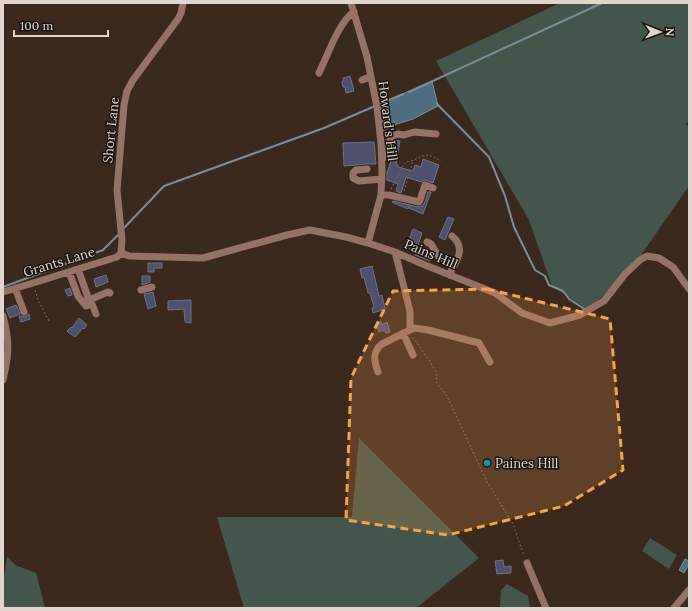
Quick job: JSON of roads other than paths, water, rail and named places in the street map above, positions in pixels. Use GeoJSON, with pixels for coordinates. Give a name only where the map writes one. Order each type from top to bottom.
{"type":"FeatureCollection","features":[{"type":"Feature","properties":{"kind":"street","name":"Short Lane"},"geometry":{"type":"LineString","coordinates":[[121,253],[122,240],[117,190],[122,121],[127,91],[133,80],[178,19],[183,3]]}},
{"type":"Feature","properties":{"kind":"street","name":"Howard's Hill"},"geometry":{"type":"LineString","coordinates":[[351,3],[367,57],[377,106],[382,162],[381,195],[368,243]]}},
{"type":"Feature","properties":{"kind":"street"},"geometry":{"type":"LineString","coordinates":[[320,73],[338,32],[350,14],[354,12]]}},
{"type":"Feature","properties":{"kind":"street"},"geometry":{"type":"LineString","coordinates":[[362,80],[370,77]]}},
{"type":"Feature","properties":{"kind":"street"},"geometry":{"type":"LineString","coordinates":[[382,162],[392,136],[414,132],[436,134]]}},
{"type":"Feature","properties":{"kind":"street"},"geometry":{"type":"LineString","coordinates":[[367,169],[356,170],[353,173],[354,178],[359,181],[382,179]]}},
{"type":"Feature","properties":{"kind":"street"},"geometry":{"type":"LineString","coordinates":[[381,195],[389,195],[419,202],[426,185],[433,188]]}},
{"type":"Feature","properties":{"kind":"street","name":"Pains Hill"},"geometry":{"type":"LineString","coordinates":[[121,253],[128,256],[203,258],[310,230],[346,237],[396,252],[494,293],[522,313],[550,323],[580,315],[604,301],[625,274],[640,260],[647,256],[659,258],[674,267],[689,289]]}},
{"type":"Feature","properties":{"kind":"street"},"geometry":{"type":"LineString","coordinates":[[449,275],[458,258],[460,249],[458,242],[452,236]]}},
{"type":"Feature","properties":{"kind":"street"},"geometry":{"type":"LineString","coordinates":[[427,242],[431,244],[440,259],[453,267]]}},
{"type":"Feature","properties":{"kind":"street"},"geometry":{"type":"LineString","coordinates":[[396,252],[410,311],[410,330]]}},
{"type":"Feature","properties":{"kind":"street","name":"Grants Lane"},"geometry":{"type":"LineString","coordinates":[[3,292],[117,257],[121,253]]}},
{"type":"Feature","properties":{"kind":"street"},"geometry":{"type":"LineString","coordinates":[[78,269],[89,300],[108,292],[110,293]]}},
{"type":"Feature","properties":{"kind":"street"},"geometry":{"type":"LineString","coordinates":[[69,272],[78,296],[86,306],[92,304],[96,314]]}},
{"type":"Feature","properties":{"kind":"street"},"geometry":{"type":"LineString","coordinates":[[141,290],[152,287]]}},
{"type":"Feature","properties":{"kind":"street"},"geometry":{"type":"LineString","coordinates":[[15,288],[24,312]]}},
{"type":"Feature","properties":{"kind":"street"},"geometry":{"type":"LineString","coordinates":[[3,316],[8,336],[7,360],[3,380]]}},
{"type":"Feature","properties":{"kind":"street"},"geometry":{"type":"LineString","coordinates":[[378,372],[375,354],[378,348],[382,344],[414,328],[479,343],[490,362]]}},
{"type":"Feature","properties":{"kind":"street"},"geometry":{"type":"LineString","coordinates":[[403,333],[413,355]]}},
{"type":"Feature","properties":{"kind":"street"},"geometry":{"type":"LineString","coordinates":[[527,563],[546,608]]}},
{"type":"Feature","properties":{"kind":"street"},"geometry":{"type":"LineString","coordinates":[[674,608],[689,590]]}},
{"type":"Feature","properties":{"kind":"water"},"geometry":{"type":"Polygon","coordinates":[[[432,81],[438,106],[413,119],[397,124],[383,131],[380,107],[389,100],[432,81]]]}},
{"type":"Feature","properties":{"kind":"water"},"geometry":{"type":"Polygon","coordinates":[[[685,559],[689,561],[689,564],[684,573],[679,570],[685,559]]]}},
{"type":"Feature","properties":{"kind":"waterway"},"geometry":{"type":"LineString","coordinates":[[409,92],[602,3]]}},
{"type":"Feature","properties":{"kind":"waterway"},"geometry":{"type":"LineString","coordinates":[[123,229],[164,186],[324,128],[403,94]]}},
{"type":"Feature","properties":{"kind":"waterway"},"geometry":{"type":"LineString","coordinates":[[437,104],[489,157],[505,196],[514,227],[535,270],[545,276],[549,285],[563,291],[569,299],[586,310]]}},
{"type":"Feature","properties":{"kind":"waterway"},"geometry":{"type":"LineString","coordinates":[[3,287],[103,250],[119,234]]}},
{"type":"Feature","properties":{"kind":"place","name":"Paines Hill"},"geometry":{"type":"Point","coordinates":[487,463]}}]}
